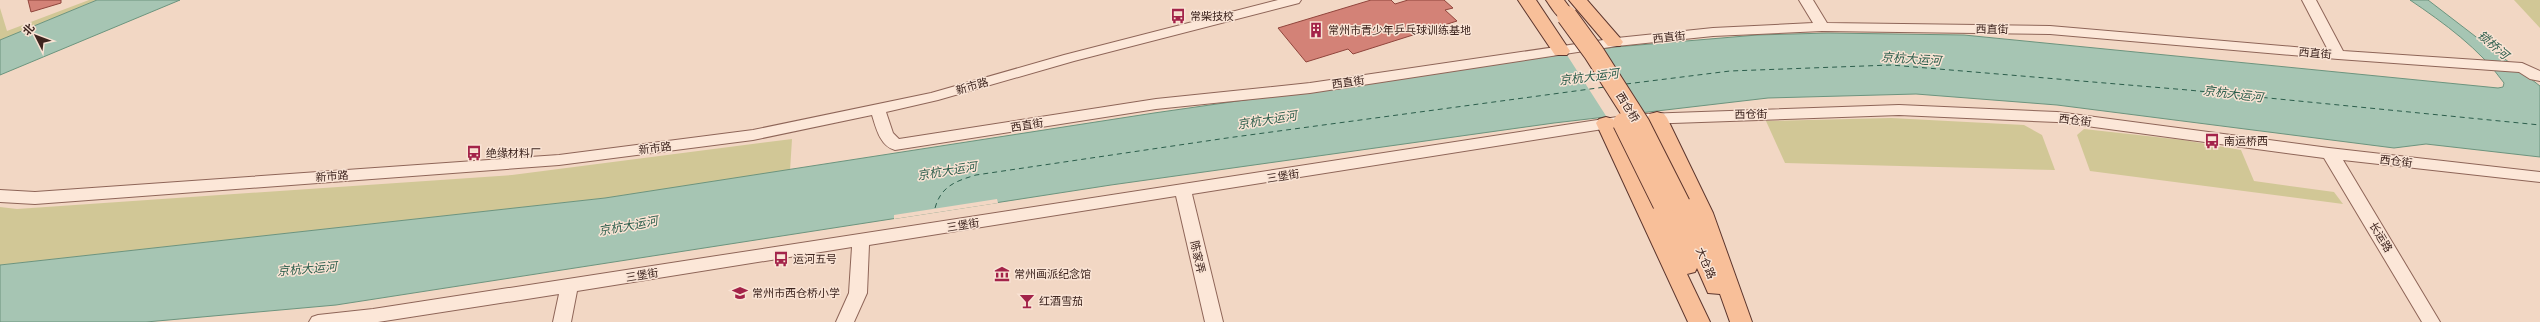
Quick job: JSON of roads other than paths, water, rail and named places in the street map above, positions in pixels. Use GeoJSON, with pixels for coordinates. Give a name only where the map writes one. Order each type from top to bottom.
{"type":"FeatureCollection","features":[{"type":"Feature","properties":{"kind":"main road"},"geometry":{"type":"LineString","coordinates":[[1527,0],[1560,51]]}},
{"type":"Feature","properties":{"kind":"main road","name":"西仓桥"},"geometry":{"type":"LineString","coordinates":[[1541,0],[1559,12],[1672,204]]}},
{"type":"Feature","properties":{"kind":"main road"},"geometry":{"type":"LineString","coordinates":[[1578,0],[1614,42]]}},
{"type":"Feature","properties":{"kind":"main road"},"geometry":{"type":"LineString","coordinates":[[1657,118],[1703,213],[1741,322]]}},
{"type":"Feature","properties":{"kind":"main road"},"geometry":{"type":"LineString","coordinates":[[1606,123],[1699,322]]}},
{"type":"Feature","properties":{"kind":"main road","name":"大仓路"},"geometry":{"type":"LineString","coordinates":[[1672,204],[1708,322]]}},
{"type":"Feature","properties":{"kind":"main road","name":"大仓路"},"geometry":{"type":"LineString","coordinates":[[1672,204],[1732,322]]}},
{"type":"Feature","properties":{"kind":"street","name":"新市路"},"geometry":{"type":"LineString","coordinates":[[0,186],[72,187],[280,173],[564,151],[753,128],[896,97],[1261,0]]}},
{"type":"Feature","properties":{"kind":"street","name":"新市路"},"geometry":{"type":"LineString","coordinates":[[0,196],[35,198],[559,160],[753,135],[878,110],[933,97],[1069,58],[1294,0]]}},
{"type":"Feature","properties":{"kind":"street"},"geometry":{"type":"LineString","coordinates":[[1806,0],[1822,27]]}},
{"type":"Feature","properties":{"kind":"street"},"geometry":{"type":"LineString","coordinates":[[2309,0],[2338,55]]}},
{"type":"Feature","properties":{"kind":"street","name":"西直街"},"geometry":{"type":"LineString","coordinates":[[878,110],[886,134],[895,145],[1156,104],[1310,88],[1614,42],[1713,32],[1822,27],[2050,30],[2338,55],[2522,68],[2535,76],[2540,76]]}},
{"type":"Feature","properties":{"kind":"street","name":"西仓街"},"geometry":{"type":"LineString","coordinates":[[1606,123],[1657,118],[1899,110],[2050,117],[2329,153],[2540,177]]}},
{"type":"Feature","properties":{"kind":"street","name":"三堡街"},"geometry":{"type":"LineString","coordinates":[[318,322],[373,316],[1183,192],[1606,123]]}},
{"type":"Feature","properties":{"kind":"street","name":"长运路"},"geometry":{"type":"LineString","coordinates":[[2329,153],[2342,172],[2430,322]]}},
{"type":"Feature","properties":{"kind":"street","name":"陈家弄"},"geometry":{"type":"LineString","coordinates":[[1183,192],[1214,322]]}},
{"type":"Feature","properties":{"kind":"street"},"geometry":{"type":"LineString","coordinates":[[844,322],[858,293],[860,241]]}},
{"type":"Feature","properties":{"kind":"street"},"geometry":{"type":"LineString","coordinates":[[562,322],[569,286]]}},
{"type":"Feature","properties":{"kind":"water"},"geometry":{"type":"Polygon","coordinates":[[[97,0],[180,0],[0,75],[0,40],[97,0]]]}},
{"type":"Feature","properties":{"kind":"water","name":"京杭大运河"},"geometry":{"type":"Polygon","coordinates":[[[2410,0],[2428,0],[2540,86],[2540,157],[2426,144],[2394,148],[2057,105],[1916,94],[1768,98],[1554,123],[1111,185],[336,305],[146,322],[0,322],[0,265],[605,198],[1154,113],[1615,47],[1757,35],[1828,33],[1964,35],[2498,88],[2503,87],[2504,83],[2473,48],[2448,27],[2410,0]]]}},
{"type":"Feature","properties":{"kind":"place","name":"常柴技校"},"geometry":{"type":"Point","coordinates":[1178,16]}},
{"type":"Feature","properties":{"kind":"place","name":"常州市青少年乒乓球训练基地"},"geometry":{"type":"Point","coordinates":[1316,30]}},
{"type":"Feature","properties":{"kind":"place","name":"南运桥西"},"geometry":{"type":"Point","coordinates":[2212,141]}},
{"type":"Feature","properties":{"kind":"place","name":"绝缘材料厂"},"geometry":{"type":"Point","coordinates":[474,153]}},
{"type":"Feature","properties":{"kind":"place","name":"运河五号"},"geometry":{"type":"Point","coordinates":[781,259]}},
{"type":"Feature","properties":{"kind":"place","name":"常州画派纪念馆"},"geometry":{"type":"Point","coordinates":[1002,274]}},
{"type":"Feature","properties":{"kind":"place","name":"常州市西仓桥小学"},"geometry":{"type":"Point","coordinates":[740,293]}},
{"type":"Feature","properties":{"kind":"place","name":"红酒雪茄"},"geometry":{"type":"Point","coordinates":[1027,301]}},
{"type":"Feature","properties":{"kind":"water label","name":"锁桥河"},"geometry":{"type":"Point","coordinates":[2493,45]}}]}
